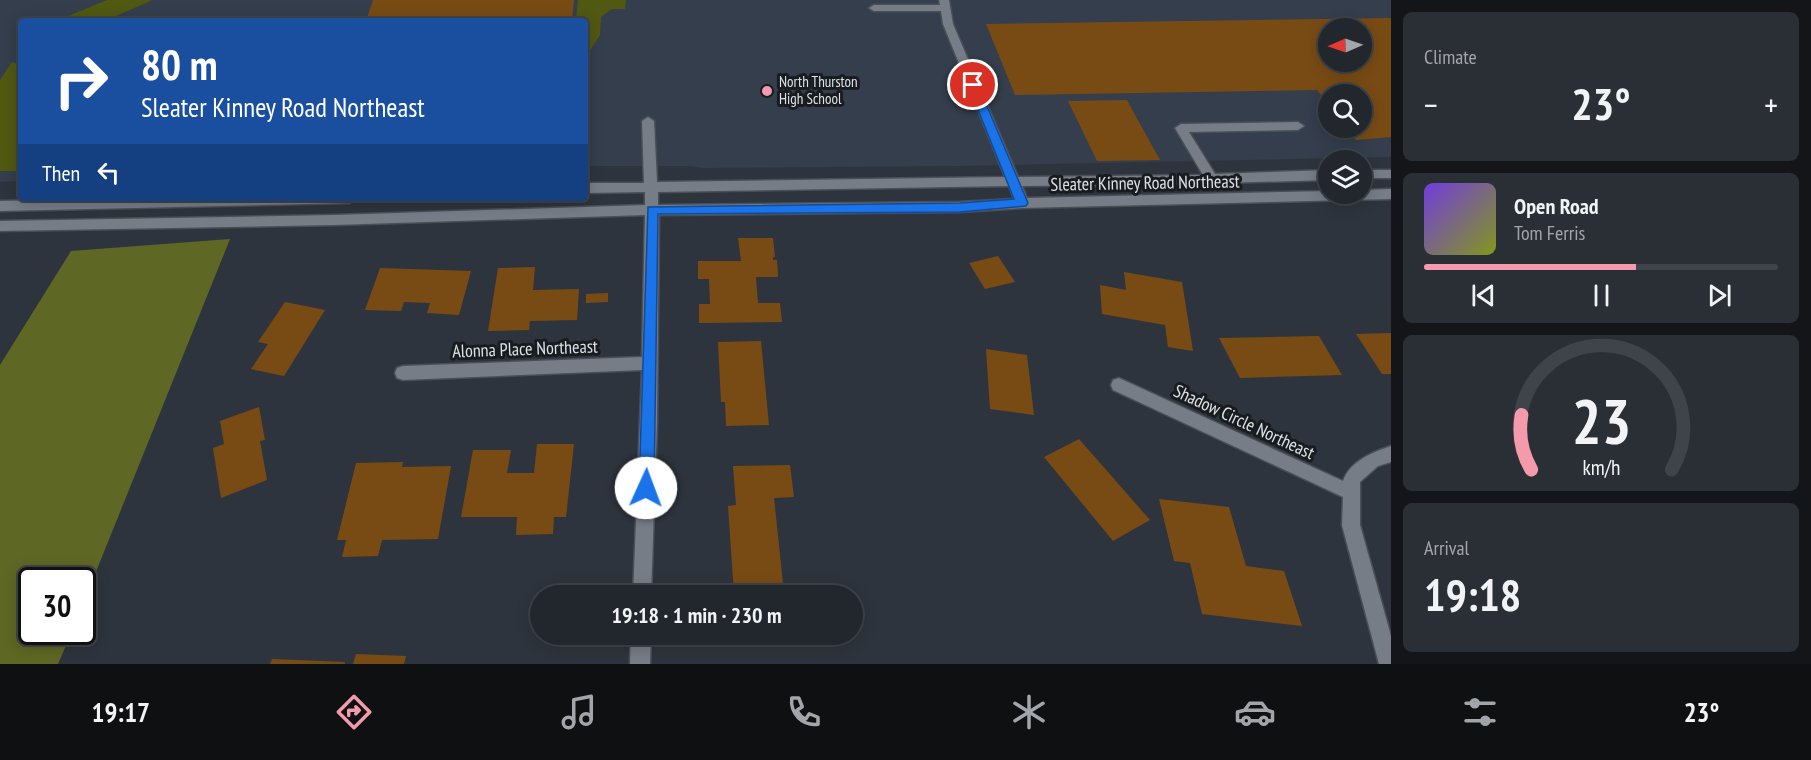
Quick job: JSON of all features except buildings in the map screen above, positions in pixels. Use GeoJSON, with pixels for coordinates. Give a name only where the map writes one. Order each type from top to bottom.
{"type":"FeatureCollection","features":[{"type":"Feature","properties":{"kind":"street"},"geometry":{"type":"LineString","coordinates":[[874,8],[945,4],[948,24],[1022,203]]}},
{"type":"Feature","properties":{"kind":"street"},"geometry":{"type":"LineString","coordinates":[[642,585],[652,210],[648,121]]}},
{"type":"Feature","properties":{"kind":"street"},"geometry":{"type":"LineString","coordinates":[[1223,199],[1180,128],[1298,126]]}},
{"type":"Feature","properties":{"kind":"street"},"geometry":{"type":"LineString","coordinates":[[1372,174],[1391,174]]}},
{"type":"Feature","properties":{"kind":"street","name":"Sleater Kinney Road Northeast"},"geometry":{"type":"LineString","coordinates":[[588,188],[1318,175]]}},
{"type":"Feature","properties":{"kind":"street","name":"Sleater Kinney Road Northeast"},"geometry":{"type":"LineString","coordinates":[[0,226],[334,220],[652,210],[960,207],[1022,203],[1391,194]]}},
{"type":"Feature","properties":{"kind":"street"},"geometry":{"type":"LineString","coordinates":[[0,206],[218,201]]}},
{"type":"Feature","properties":{"kind":"street","name":"Alonna Place Northeast"},"geometry":{"type":"LineString","coordinates":[[404,373],[649,363]]}},
{"type":"Feature","properties":{"kind":"street","name":"Shadow Circle Northeast"},"geometry":{"type":"LineString","coordinates":[[1119,385],[1352,494]]}},
{"type":"Feature","properties":{"kind":"street"},"geometry":{"type":"LineString","coordinates":[[1389,664],[1351,525],[1352,479],[1373,459],[1391,454]]}},
{"type":"Feature","properties":{"kind":"street"},"geometry":{"type":"LineString","coordinates":[[640,664],[641,645]]}},
{"type":"Feature","properties":{"kind":"shaded area"},"geometry":{"type":"Polygon","coordinates":[[[0,0],[1391,0],[1391,157],[1372,157],[1372,150],[1318,150],[1318,159],[960,166],[704,168],[588,166],[588,18],[18,18],[18,181],[0,182],[0,0]]]}},
{"type":"Feature","properties":{"kind":"green space"},"geometry":{"type":"Polygon","coordinates":[[[107,0],[153,0],[111,18],[63,18],[107,0]]]}},
{"type":"Feature","properties":{"kind":"green space"},"geometry":{"type":"Polygon","coordinates":[[[578,0],[626,0],[625,9],[612,9],[601,17],[600,35],[588,53],[588,18],[576,18],[578,0]]]}},
{"type":"Feature","properties":{"kind":"green space"},"geometry":{"type":"Polygon","coordinates":[[[12,62],[18,64],[18,171],[0,171],[0,80],[12,62]]]}},
{"type":"Feature","properties":{"kind":"green space"},"geometry":{"type":"Polygon","coordinates":[[[230,239],[96,572],[96,567],[18,567],[18,645],[66,645],[58,664],[0,664],[0,365],[71,251],[230,239]]]}},
{"type":"Feature","properties":{"kind":"place","name":"North Thurston High School"},"geometry":{"type":"Point","coordinates":[767,91]}},
{"type":"Feature","properties":{"kind":"route"},"geometry":{"type":"LineString","coordinates":[[646,488],[652,210],[960,207],[1022,203],[973,85]]}}]}
